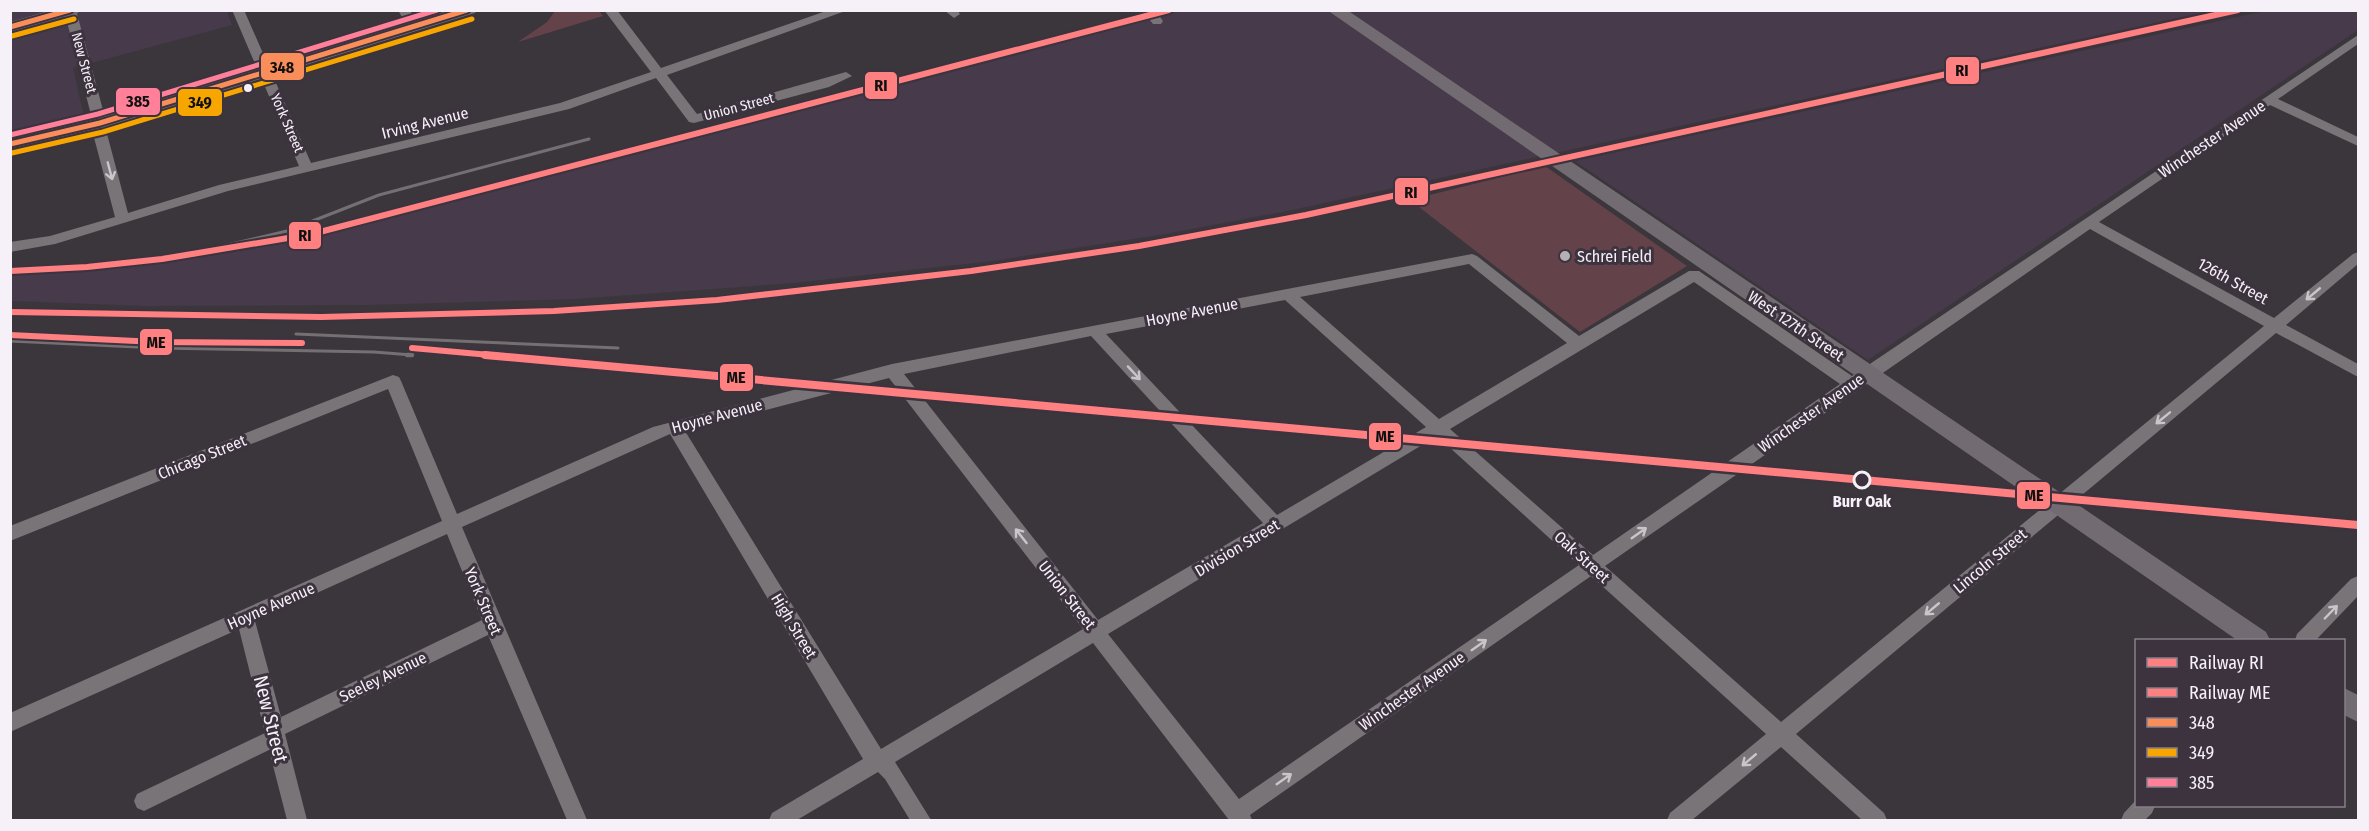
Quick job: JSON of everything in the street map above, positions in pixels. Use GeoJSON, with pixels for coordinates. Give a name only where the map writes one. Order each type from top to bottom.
{"type":"FeatureCollection","features":[{"type":"Feature","properties":{"kind":"main road"},"geometry":{"type":"LineString","coordinates":[[10,144],[100,123],[469,10]]}},
{"type":"Feature","properties":{"kind":"main road","name":"West 127th Street"},"geometry":{"type":"LineString","coordinates":[[1335,10],[1629,212],[1860,379],[2058,505],[2256,639]]}},
{"type":"Feature","properties":{"kind":"main road"},"geometry":{"type":"LineString","coordinates":[[10,27],[71,11]]}},
{"type":"Feature","properties":{"kind":"main road"},"geometry":{"type":"LineString","coordinates":[[2345,700],[2358,710]]}},
{"type":"Feature","properties":{"kind":"street","name":"York Street"},"geometry":{"type":"LineString","coordinates":[[238,10],[307,169]]}},
{"type":"Feature","properties":{"kind":"street"},"geometry":{"type":"LineString","coordinates":[[404,10],[413,27]]}},
{"type":"Feature","properties":{"kind":"street","name":"Union Street"},"geometry":{"type":"LineString","coordinates":[[610,10],[694,119],[846,76]]}},
{"type":"Feature","properties":{"kind":"street","name":"Irving Avenue"},"geometry":{"type":"LineString","coordinates":[[10,247],[50,241],[224,188],[564,106],[842,10]]}},
{"type":"Feature","properties":{"kind":"street"},"geometry":{"type":"LineString","coordinates":[[1148,10],[1157,21]]}},
{"type":"Feature","properties":{"kind":"street","name":"New Street"},"geometry":{"type":"LineString","coordinates":[[71,11],[97,111],[101,115],[99,130],[123,219]]}},
{"type":"Feature","properties":{"kind":"street","name":"Winchester Avenue"},"geometry":{"type":"LineString","coordinates":[[1239,817],[1860,379],[2358,39]]}},
{"type":"Feature","properties":{"kind":"street"},"geometry":{"type":"LineString","coordinates":[[2269,100],[2358,142]]}},
{"type":"Feature","properties":{"kind":"street","name":"126th Street"},"geometry":{"type":"LineString","coordinates":[[2090,223],[2358,371]]}},
{"type":"Feature","properties":{"kind":"street","name":"Lincoln Street"},"geometry":{"type":"LineString","coordinates":[[1677,820],[2358,257]]}},
{"type":"Feature","properties":{"kind":"street","name":"Hoyne Avenue"},"geometry":{"type":"LineString","coordinates":[[10,723],[659,431],[892,370],[1472,259],[1578,344]]}},
{"type":"Feature","properties":{"kind":"street","name":"Division Street"},"geometry":{"type":"LineString","coordinates":[[780,820],[1694,275],[1860,379]]}},
{"type":"Feature","properties":{"kind":"street","name":"Oak Street"},"geometry":{"type":"LineString","coordinates":[[1288,294],[1876,820]]}},
{"type":"Feature","properties":{"kind":"street"},"geometry":{"type":"LineString","coordinates":[[1094,330],[1275,524]]}},
{"type":"Feature","properties":{"kind":"street","name":"Union Street"},"geometry":{"type":"LineString","coordinates":[[892,370],[1239,817]]}},
{"type":"Feature","properties":{"kind":"street","name":"York Street"},"geometry":{"type":"LineString","coordinates":[[393,381],[577,820]]}},
{"type":"Feature","properties":{"kind":"street","name":"Chicago Street"},"geometry":{"type":"LineString","coordinates":[[10,534],[393,381]]}},
{"type":"Feature","properties":{"kind":"street","name":"High Street"},"geometry":{"type":"LineString","coordinates":[[674,427],[869,751],[892,772],[921,820]]}},
{"type":"Feature","properties":{"kind":"street"},"geometry":{"type":"LineString","coordinates":[[2305,639],[2358,584]]}},
{"type":"Feature","properties":{"kind":"street","name":"New Street"},"geometry":{"type":"LineString","coordinates":[[245,617],[297,820]]}},
{"type":"Feature","properties":{"kind":"street","name":"Seeley Avenue"},"geometry":{"type":"LineString","coordinates":[[144,801],[493,624]]}},
{"type":"Feature","properties":{"kind":"street"},"geometry":{"type":"LineString","coordinates":[[2131,820],[2144,807]]}},
{"type":"Feature","properties":{"kind":"shaded area"},"geometry":{"type":"Polygon","coordinates":[[[2270,10],[2358,11],[2358,30],[1868,360],[1575,161],[2270,10]]]}},
{"type":"Feature","properties":{"kind":"shaded area"},"geometry":{"type":"Polygon","coordinates":[[[10,11],[227,11],[232,25],[73,68],[85,121],[11,132],[10,11]]]}},
{"type":"Feature","properties":{"kind":"shaded area"},"geometry":{"type":"Polygon","coordinates":[[[555,11],[599,11],[603,16],[518,42],[547,22],[555,11]]]}},
{"type":"Feature","properties":{"kind":"shaded area"},"geometry":{"type":"Polygon","coordinates":[[[1179,11],[2210,11],[1292,210],[1165,234],[992,261],[793,283],[576,299],[367,305],[145,306],[11,301],[11,274],[95,271],[162,263],[316,235],[1179,11]]]}},
{"type":"Feature","properties":{"kind":"shaded area","name":"Schrei Field"},"geometry":{"type":"Polygon","coordinates":[[[1545,166],[1687,266],[1580,332],[1410,200],[1545,166]]]}},
{"type":"Feature","properties":{"kind":"railway"},"geometry":{"type":"LineString","coordinates":[[201,251],[287,231],[379,195],[589,139]]}},
{"type":"Feature","properties":{"kind":"railway"},"geometry":{"type":"LineString","coordinates":[[296,334],[618,348]]}},
{"type":"Feature","properties":{"kind":"railway"},"geometry":{"type":"LineString","coordinates":[[10,341],[159,348],[374,352],[412,355],[407,355]]}},
{"type":"Feature","properties":{"kind":"rail line","name":"RI"},"geometry":{"type":"LineString","coordinates":[[10,271],[87,267],[162,259],[312,234],[1169,10]]}},
{"type":"Feature","properties":{"kind":"rail line","name":"RI"},"geometry":{"type":"LineString","coordinates":[[10,312],[321,317],[477,315],[717,300],[971,271],[1139,246],[1306,215],[2238,10]]}},
{"type":"Feature","properties":{"kind":"rail line","name":"ME"},"geometry":{"type":"LineString","coordinates":[[10,335],[157,342],[302,343]]}},
{"type":"Feature","properties":{"kind":"rail line","name":"ME"},"geometry":{"type":"LineString","coordinates":[[412,348],[2358,525]]}},
{"type":"Feature","properties":{"kind":"transit line","name":"348"},"geometry":{"type":"LineString","coordinates":[[10,27],[70,10]]}},
{"type":"Feature","properties":{"kind":"transit line","name":"385"},"geometry":{"type":"LineString","coordinates":[[10,135],[98,114],[437,10]]}},
{"type":"Feature","properties":{"kind":"transit line","name":"348"},"geometry":{"type":"LineString","coordinates":[[10,144],[100,123],[467,10]]}},
{"type":"Feature","properties":{"kind":"transit line","name":"349"},"geometry":{"type":"LineString","coordinates":[[12,36],[74,19]]}},
{"type":"Feature","properties":{"kind":"transit line","name":"349"},"geometry":{"type":"LineString","coordinates":[[12,153],[103,132],[472,19]]}},
{"type":"Feature","properties":{"kind":"place","name":"Schrei Field"},"geometry":{"type":"Point","coordinates":[1565,256]}},
{"type":"Feature","properties":{"kind":"place","name":"Burr Oak"},"geometry":{"type":"Point","coordinates":[1862,480]}}]}
